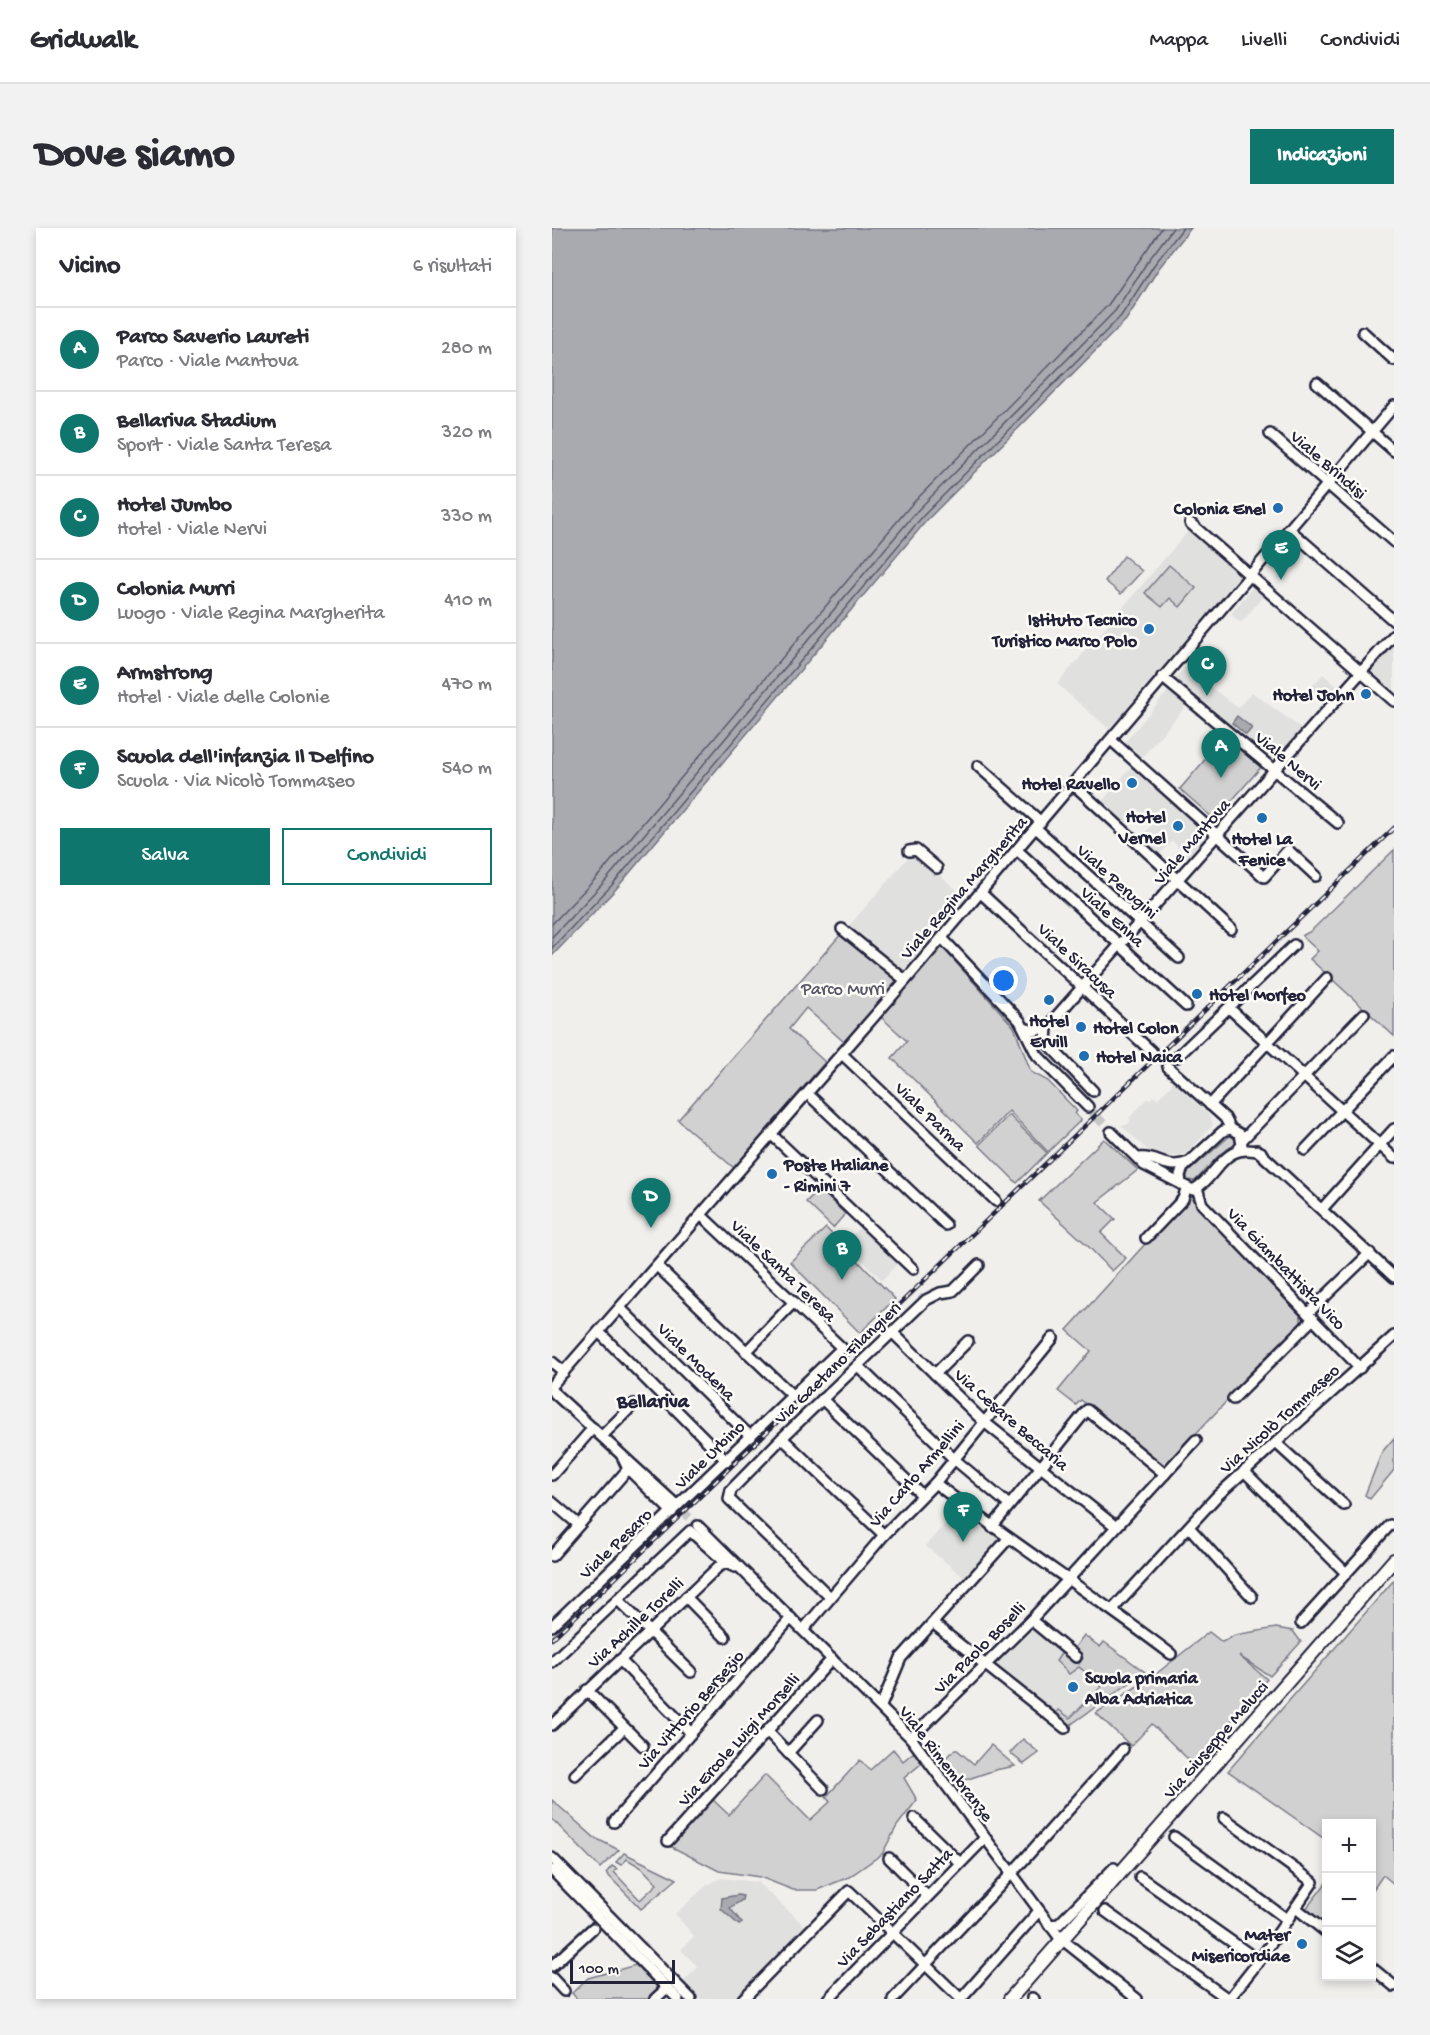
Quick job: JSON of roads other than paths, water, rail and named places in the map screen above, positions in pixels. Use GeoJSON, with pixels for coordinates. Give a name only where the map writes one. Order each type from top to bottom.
{"type":"FeatureCollection","features":[{"type":"Feature","properties":{"kind":"main road","name":"Via Giuseppe Melucci"},"geometry":{"type":"LineString","coordinates":[[1061,1939],[1114,1868],[1194,1780],[1394,1549]]}},
{"type":"Feature","properties":{"kind":"main road","name":"Via Giuseppe Melucci"},"geometry":{"type":"LineString","coordinates":[[1061,1939],[1202,1782],[1394,1560]]}},
{"type":"Feature","properties":{"kind":"main road"},"geometry":{"type":"LineString","coordinates":[[1010,1999],[1061,1939]]}},
{"type":"Feature","properties":{"kind":"street"},"geometry":{"type":"LineString","coordinates":[[1363,332],[1394,360]]}},
{"type":"Feature","properties":{"kind":"street"},"geometry":{"type":"LineString","coordinates":[[1317,383],[1394,451]]}},
{"type":"Feature","properties":{"kind":"street","name":"Viale Regina Margherita"},"geometry":{"type":"LineString","coordinates":[[552,1385],[702,1216],[981,893],[1394,406]]}},
{"type":"Feature","properties":{"kind":"street","name":"Viale Brindisi"},"geometry":{"type":"LineString","coordinates":[[1270,434],[1394,542]]}},
{"type":"Feature","properties":{"kind":"street"},"geometry":{"type":"LineString","coordinates":[[1190,523],[1394,701]]}},
{"type":"Feature","properties":{"kind":"street"},"geometry":{"type":"LineString","coordinates":[[1289,529],[1394,621]]}},
{"type":"Feature","properties":{"kind":"street","name":"Viale Mantova"},"geometry":{"type":"LineString","coordinates":[[1047,1027],[1084,988],[1394,635]]}},
{"type":"Feature","properties":{"kind":"street","name":"Viale Nervi"},"geometry":{"type":"LineString","coordinates":[[1162,677],[1338,823]]}},
{"type":"Feature","properties":{"kind":"street"},"geometry":{"type":"LineString","coordinates":[[1111,740],[1264,876],[1288,850],[1316,876]]}},
{"type":"Feature","properties":{"kind":"street","name":"Viale Perugini"},"geometry":{"type":"LineString","coordinates":[[978,766],[1140,924],[1179,957]]}},
{"type":"Feature","properties":{"kind":"street"},"geometry":{"type":"LineString","coordinates":[[1073,784],[1231,929]]}},
{"type":"Feature","properties":{"kind":"street"},"geometry":{"type":"LineString","coordinates":[[909,851],[916,850],[937,868]]}},
{"type":"Feature","properties":{"kind":"street","name":"Viale Enna"},"geometry":{"type":"LineString","coordinates":[[1017,850],[1186,1006]]}},
{"type":"Feature","properties":{"kind":"street","name":"Viale Siracusa"},"geometry":{"type":"LineString","coordinates":[[981,893],[1152,1052]]}},
{"type":"Feature","properties":{"kind":"street"},"geometry":{"type":"LineString","coordinates":[[842,929],[905,980]]}},
{"type":"Feature","properties":{"kind":"street"},"geometry":{"type":"LineString","coordinates":[[942,938],[1024,1028],[1037,1055],[1088,1107]]}},
{"type":"Feature","properties":{"kind":"street"},"geometry":{"type":"LineString","coordinates":[[1178,1057],[1294,945]]}},
{"type":"Feature","properties":{"kind":"street"},"geometry":{"type":"LineString","coordinates":[[1212,1107],[1327,978]]}},
{"type":"Feature","properties":{"kind":"street"},"geometry":{"type":"LineString","coordinates":[[1229,1008],[1269,1041],[1394,1158]]}},
{"type":"Feature","properties":{"kind":"street"},"geometry":{"type":"LineString","coordinates":[[1236,1152],[1244,1137],[1364,1014]]}},
{"type":"Feature","properties":{"kind":"street"},"geometry":{"type":"LineString","coordinates":[[1024,1028],[1035,1031],[1047,1027]]}},
{"type":"Feature","properties":{"kind":"street"},"geometry":{"type":"LineString","coordinates":[[1047,1027],[1044,1037],[1046,1042],[1093,1091]]}},
{"type":"Feature","properties":{"kind":"street","name":"Viale Parma"},"geometry":{"type":"LineString","coordinates":[[842,1054],[996,1201]]}},
{"type":"Feature","properties":{"kind":"street"},"geometry":{"type":"LineString","coordinates":[[1305,1150],[1394,1056]]}},
{"type":"Feature","properties":{"kind":"street"},"geometry":{"type":"LineString","coordinates":[[1168,1067],[1212,1107],[1231,1129],[1261,1152],[1394,1277]]}},
{"type":"Feature","properties":{"kind":"street"},"geometry":{"type":"LineString","coordinates":[[808,1094],[946,1225]]}},
{"type":"Feature","properties":{"kind":"street"},"geometry":{"type":"LineString","coordinates":[[1212,1107],[1218,1128],[1214,1139]]}},
{"type":"Feature","properties":{"kind":"street"},"geometry":{"type":"LineString","coordinates":[[1146,1238],[1182,1199],[1181,1171],[1223,1131],[1231,1129]]}},
{"type":"Feature","properties":{"kind":"street"},"geometry":{"type":"LineString","coordinates":[[1322,1209],[1394,1129]]}},
{"type":"Feature","properties":{"kind":"street"},"geometry":{"type":"LineString","coordinates":[[1112,1132],[1140,1158],[1144,1165],[1183,1186],[1197,1188],[1223,1159],[1246,1150],[1261,1152]]}},
{"type":"Feature","properties":{"kind":"street"},"geometry":{"type":"LineString","coordinates":[[772,1135],[913,1269]]}},
{"type":"Feature","properties":{"kind":"street"},"geometry":{"type":"LineString","coordinates":[[1140,1158],[1167,1166],[1190,1162]]}},
{"type":"Feature","properties":{"kind":"street","name":"Via Giambattista Vico"},"geometry":{"type":"LineString","coordinates":[[1197,1188],[1202,1204],[1360,1368]]}},
{"type":"Feature","properties":{"kind":"street","name":"Viale Santa Teresa"},"geometry":{"type":"LineString","coordinates":[[702,1216],[842,1348]]}},
{"type":"Feature","properties":{"kind":"street"},"geometry":{"type":"LineString","coordinates":[[1233,1399],[1370,1253]]}},
{"type":"Feature","properties":{"kind":"street","name":"Via Gaetano Filangieri"},"geometry":{"type":"LineString","coordinates":[[830,1598],[729,1499],[737,1482],[926,1300],[940,1293],[953,1291],[979,1264]]}},
{"type":"Feature","properties":{"kind":"street"},"geometry":{"type":"LineString","coordinates":[[657,1266],[793,1396]]}},
{"type":"Feature","properties":{"kind":"street"},"geometry":{"type":"LineString","coordinates":[[747,1352],[794,1302]]}},
{"type":"Feature","properties":{"kind":"street","name":"Viale Modena"},"geometry":{"type":"LineString","coordinates":[[621,1308],[751,1437]]}},
{"type":"Feature","properties":{"kind":"street"},"geometry":{"type":"LineString","coordinates":[[599,1332],[727,1461]]}},
{"type":"Feature","properties":{"kind":"street","name":"Via Cesare Beccaria"},"geometry":{"type":"LineString","coordinates":[[892,1332],[983,1421],[1116,1526]]}},
{"type":"Feature","properties":{"kind":"street","name":"Via Nicolò Tommaseo"},"geometry":{"type":"LineString","coordinates":[[1113,1609],[1244,1471],[1394,1336]]}},
{"type":"Feature","properties":{"kind":"street","name":"Via Carlo Armellini"},"geometry":{"type":"LineString","coordinates":[[803,1630],[884,1535],[934,1483],[1053,1338]]}},
{"type":"Feature","properties":{"kind":"street"},"geometry":{"type":"LineString","coordinates":[[936,1374],[968,1341]]}},
{"type":"Feature","properties":{"kind":"street","name":"Viale Urbino"},"geometry":{"type":"LineString","coordinates":[[675,1507],[727,1461],[842,1348]]}},
{"type":"Feature","properties":{"kind":"street"},"geometry":{"type":"LineString","coordinates":[[552,1362],[564,1372]]}},
{"type":"Feature","properties":{"kind":"street"},"geometry":{"type":"LineString","coordinates":[[859,1366],[954,1459],[1010,1505]]}},
{"type":"Feature","properties":{"kind":"street"},"geometry":{"type":"LineString","coordinates":[[552,1391],[675,1507]]}},
{"type":"Feature","properties":{"kind":"street"},"geometry":{"type":"LineString","coordinates":[[822,1400],[922,1495]]}},
{"type":"Feature","properties":{"kind":"street"},"geometry":{"type":"LineString","coordinates":[[602,1436],[634,1404]]}},
{"type":"Feature","properties":{"kind":"street"},"geometry":{"type":"LineString","coordinates":[[992,1527],[1087,1410],[1165,1474]]}},
{"type":"Feature","properties":{"kind":"street"},"geometry":{"type":"LineString","coordinates":[[552,1475],[593,1428]]}},
{"type":"Feature","properties":{"kind":"street"},"geometry":{"type":"LineString","coordinates":[[782,1438],[884,1535]]}},
{"type":"Feature","properties":{"kind":"street","name":"Via Paolo Boselli"},"geometry":{"type":"LineString","coordinates":[[911,1738],[1031,1620],[1196,1440]]}},
{"type":"Feature","properties":{"kind":"street"},"geometry":{"type":"LineString","coordinates":[[1276,1443],[1344,1506]]}},
{"type":"Feature","properties":{"kind":"street"},"geometry":{"type":"LineString","coordinates":[[552,1556],[628,1469],[621,1454]]}},
{"type":"Feature","properties":{"kind":"street"},"geometry":{"type":"LineString","coordinates":[[632,1466],[675,1507]]}},
{"type":"Feature","properties":{"kind":"street"},"geometry":{"type":"LineString","coordinates":[[1244,1471],[1345,1572]]}},
{"type":"Feature","properties":{"kind":"street"},"geometry":{"type":"LineString","coordinates":[[934,1483],[1008,1539],[1069,1578],[1108,1608],[1113,1609],[1171,1654]]}},
{"type":"Feature","properties":{"kind":"street"},"geometry":{"type":"LineString","coordinates":[[552,1502],[579,1525]]}},
{"type":"Feature","properties":{"kind":"street","name":"Viale Pesaro"},"geometry":{"type":"LineString","coordinates":[[552,1626],[675,1507]]}},
{"type":"Feature","properties":{"kind":"street"},"geometry":{"type":"LineString","coordinates":[[1301,1623],[1390,1525]]}},
{"type":"Feature","properties":{"kind":"street"},"geometry":{"type":"LineString","coordinates":[[1189,1527],[1252,1597]]}},
{"type":"Feature","properties":{"kind":"street"},"geometry":{"type":"LineString","coordinates":[[552,1662],[694,1528],[726,1563],[747,1576]]}},
{"type":"Feature","properties":{"kind":"street","name":"Viale Rimembranze"},"geometry":{"type":"LineString","coordinates":[[694,1528],[881,1706],[911,1738],[1012,1873],[1038,1912],[1061,1939],[1137,1999]]}},
{"type":"Feature","properties":{"kind":"street"},"geometry":{"type":"LineString","coordinates":[[881,1706],[901,1658],[934,1624],[1008,1539]]}},
{"type":"Feature","properties":{"kind":"street","name":"Via Achille Torelli"},"geometry":{"type":"LineString","coordinates":[[552,1725],[686,1597],[726,1563]]}},
{"type":"Feature","properties":{"kind":"street"},"geometry":{"type":"LineString","coordinates":[[686,1597],[725,1636]]}},
{"type":"Feature","properties":{"kind":"street"},"geometry":{"type":"LineString","coordinates":[[618,1600],[691,1672]]}},
{"type":"Feature","properties":{"kind":"street","name":"Via Vittorio Bersezio"},"geometry":{"type":"LineString","coordinates":[[614,1822],[791,1618]]}},
{"type":"Feature","properties":{"kind":"street"},"geometry":{"type":"LineString","coordinates":[[1031,1620],[1076,1657]]}},
{"type":"Feature","properties":{"kind":"street"},"geometry":{"type":"LineString","coordinates":[[934,1624],[1065,1728]]}},
{"type":"Feature","properties":{"kind":"street","name":"Via Ercole Luigi Morselli"},"geometry":{"type":"LineString","coordinates":[[668,1841],[832,1659]]}},
{"type":"Feature","properties":{"kind":"street"},"geometry":{"type":"LineString","coordinates":[[620,1660],[691,1732]]}},
{"type":"Feature","properties":{"kind":"street"},"geometry":{"type":"LineString","coordinates":[[587,1690],[643,1746]]}},
{"type":"Feature","properties":{"kind":"street"},"geometry":{"type":"LineString","coordinates":[[788,1753],[818,1720]]}},
{"type":"Feature","properties":{"kind":"street"},"geometry":{"type":"LineString","coordinates":[[574,1775],[624,1728]]}},
{"type":"Feature","properties":{"kind":"street"},"geometry":{"type":"LineString","coordinates":[[766,1731],[823,1789]]}},
{"type":"Feature","properties":{"kind":"street"},"geometry":{"type":"LineString","coordinates":[[893,1999],[1012,1873],[1123,1749]]}},
{"type":"Feature","properties":{"kind":"street"},"geometry":{"type":"LineString","coordinates":[[914,1818],[960,1863]]}},
{"type":"Feature","properties":{"kind":"street"},"geometry":{"type":"LineString","coordinates":[[1104,1911],[1228,1999],[1288,1920],[1313,1882],[1224,1818]]}},
{"type":"Feature","properties":{"kind":"street","name":"Via Sebastiano Satta"},"geometry":{"type":"LineString","coordinates":[[828,1999],[985,1838]]}},
{"type":"Feature","properties":{"kind":"street"},"geometry":{"type":"LineString","coordinates":[[1174,1838],[1288,1920]]}},
{"type":"Feature","properties":{"kind":"street"},"geometry":{"type":"LineString","coordinates":[[552,1858],[678,1999]]}},
{"type":"Feature","properties":{"kind":"street"},"geometry":{"type":"LineString","coordinates":[[890,1858],[927,1896]]}},
{"type":"Feature","properties":{"kind":"street","name":"Via Giuseppe Melucci"},"geometry":{"type":"LineString","coordinates":[[1049,1925],[1059,1924],[1114,1868]]}},
{"type":"Feature","properties":{"kind":"street"},"geometry":{"type":"LineString","coordinates":[[552,1870],[691,1999]]}},
{"type":"Feature","properties":{"kind":"street"},"geometry":{"type":"LineString","coordinates":[[1140,1877],[1258,1961]]}},
{"type":"Feature","properties":{"kind":"street"},"geometry":{"type":"LineString","coordinates":[[743,1999],[849,1891],[961,1999],[1038,1912]]}},
{"type":"Feature","properties":{"kind":"street"},"geometry":{"type":"LineString","coordinates":[[1296,1908],[1322,1929]]}},
{"type":"Feature","properties":{"kind":"street"},"geometry":{"type":"LineString","coordinates":[[552,1966],[593,1928]]}},
{"type":"Feature","properties":{"kind":"street"},"geometry":{"type":"LineString","coordinates":[[1376,1972],[1394,1986]]}},
{"type":"Feature","properties":{"kind":"street"},"geometry":{"type":"LineString","coordinates":[[552,1978],[564,1991]]}},
{"type":"Feature","properties":{"kind":"street"},"geometry":{"type":"LineString","coordinates":[[655,1999],[667,1988]]}},
{"type":"Feature","properties":{"kind":"water"},"geometry":{"type":"Polygon","coordinates":[[[552,228],[1191,228],[1159,268],[1126,320],[927,520],[616,889],[552,956],[552,228]]]}},
{"type":"Feature","properties":{"kind":"water"},"geometry":{"type":"Polygon","coordinates":[[[1237,716],[1252,728],[1246,735],[1232,723],[1237,716]]]}},
{"type":"Feature","properties":{"kind":"water"},"geometry":{"type":"Polygon","coordinates":[[[743,1896],[742,1900],[730,1908],[742,1923],[739,1925],[721,1909],[722,1898],[743,1896]]]}},
{"type":"Feature","properties":{"kind":"tunnel"},"geometry":{"type":"LineString","coordinates":[[1152,1052],[1168,1067]]}},
{"type":"Feature","properties":{"kind":"tunnel"},"geometry":{"type":"LineString","coordinates":[[1088,1107],[1111,1132]]}},
{"type":"Feature","properties":{"kind":"tunnel"},"geometry":{"type":"LineString","coordinates":[[673,1502],[698,1526]]}},
{"type":"Feature","properties":{"kind":"railway"},"geometry":{"type":"LineString","coordinates":[[552,1639],[1394,828]]}},
{"type":"Feature","properties":{"kind":"place","name":"Colonia Enel"},"geometry":{"type":"Point","coordinates":[1278,508]}},
{"type":"Feature","properties":{"kind":"place","name":"Armstrong"},"geometry":{"type":"Point","coordinates":[1281,580]}},
{"type":"Feature","properties":{"kind":"place","name":"Istituto Tecnico Turistico Marco Polo"},"geometry":{"type":"Point","coordinates":[1149,629]}},
{"type":"Feature","properties":{"kind":"place","name":"Hotel John"},"geometry":{"type":"Point","coordinates":[1366,694]}},
{"type":"Feature","properties":{"kind":"place","name":"Hotel Jumbo"},"geometry":{"type":"Point","coordinates":[1207,696]}},
{"type":"Feature","properties":{"kind":"place","name":"Parco Saverio Laureti"},"geometry":{"type":"Point","coordinates":[1221,778]}},
{"type":"Feature","properties":{"kind":"place","name":"Hotel Ravello"},"geometry":{"type":"Point","coordinates":[1132,783]}},
{"type":"Feature","properties":{"kind":"place","name":"Hotel La Fenice"},"geometry":{"type":"Point","coordinates":[1262,818]}},
{"type":"Feature","properties":{"kind":"place","name":"Hotel Vernel"},"geometry":{"type":"Point","coordinates":[1178,826]}},
{"type":"Feature","properties":{"kind":"place","name":"Hotel Morfeo"},"geometry":{"type":"Point","coordinates":[1197,994]}},
{"type":"Feature","properties":{"kind":"place","name":"Hotel Ervill"},"geometry":{"type":"Point","coordinates":[1049,1000]}},
{"type":"Feature","properties":{"kind":"place","name":"Hotel Colon"},"geometry":{"type":"Point","coordinates":[1081,1027]}},
{"type":"Feature","properties":{"kind":"place","name":"Hotel Naica"},"geometry":{"type":"Point","coordinates":[1084,1056]}},
{"type":"Feature","properties":{"kind":"place","name":"Poste Italiane - Rimini 7"},"geometry":{"type":"Point","coordinates":[772,1174]}},
{"type":"Feature","properties":{"kind":"place","name":"Colonia Murri"},"geometry":{"type":"Point","coordinates":[651,1228]}},
{"type":"Feature","properties":{"kind":"place","name":"Bellariva Stadium"},"geometry":{"type":"Point","coordinates":[842,1280]}},
{"type":"Feature","properties":{"kind":"place","name":"Scuola dell'infanzia Il Delfino"},"geometry":{"type":"Point","coordinates":[963,1542]}},
{"type":"Feature","properties":{"kind":"place","name":"Scuola primaria Alba Adriatica"},"geometry":{"type":"Point","coordinates":[1073,1687]}},
{"type":"Feature","properties":{"kind":"place","name":"Mater Misericordiae"},"geometry":{"type":"Point","coordinates":[1302,1944]}},
{"type":"Feature","properties":{"kind":"district","name":"Bellariva"},"geometry":{"type":"Point","coordinates":[653,1400]}},
{"type":"Feature","properties":{"kind":"park label","name":"Parco Murri"},"geometry":{"type":"Point","coordinates":[843,988]}}]}
